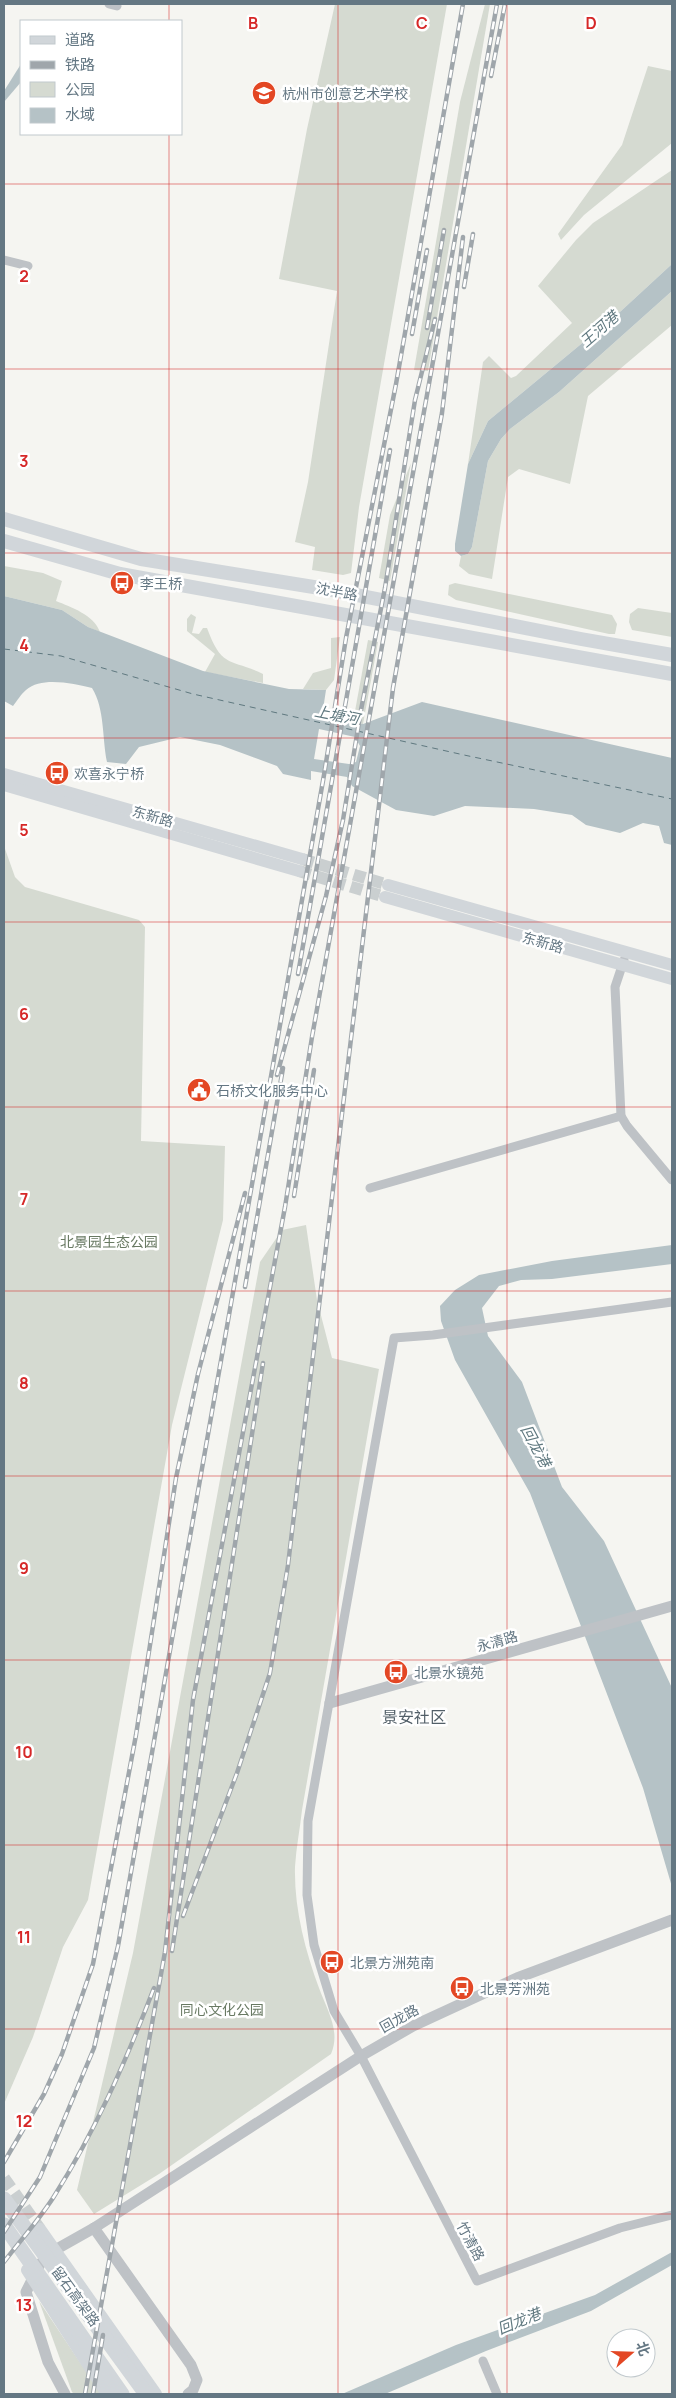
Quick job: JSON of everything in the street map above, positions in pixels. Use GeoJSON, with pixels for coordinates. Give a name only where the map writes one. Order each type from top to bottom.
{"type":"FeatureCollection","features":[{"type":"Feature","properties":{"kind":"highway","name":"留石高架路"},"geometry":{"type":"LineString","coordinates":[[4,2199],[146,2394]]}},
{"type":"Feature","properties":{"kind":"highway","name":"留石高架路"},"geometry":{"type":"LineString","coordinates":[[4,2225],[122,2394]]}},
{"type":"Feature","properties":{"kind":"main road","name":"沈半路"},"geometry":{"type":"LineString","coordinates":[[4,519],[141,559],[326,589],[672,655]]}},
{"type":"Feature","properties":{"kind":"main road","name":"沈半路"},"geometry":{"type":"LineString","coordinates":[[4,541],[120,574],[672,674]]}},
{"type":"Feature","properties":{"kind":"main road","name":"东新路"},"geometry":{"type":"LineString","coordinates":[[4,774],[300,865],[4,785]]}},
{"type":"Feature","properties":{"kind":"main road","name":"东新路"},"geometry":{"type":"LineString","coordinates":[[386,891],[624,958],[672,966]]}},
{"type":"Feature","properties":{"kind":"main road","name":"东新路"},"geometry":{"type":"LineString","coordinates":[[624,958],[672,979]]}},
{"type":"Feature","properties":{"kind":"main road"},"geometry":{"type":"LineString","coordinates":[[40,2229],[156,2394]]}},
{"type":"Feature","properties":{"kind":"main road"},"geometry":{"type":"LineString","coordinates":[[24,2266],[107,2394]]}},
{"type":"Feature","properties":{"kind":"street"},"geometry":{"type":"LineString","coordinates":[[4,260],[28,266]]}},
{"type":"Feature","properties":{"kind":"street"},"geometry":{"type":"LineString","coordinates":[[624,958],[615,987],[622,1116],[627,1126],[672,1180]]}},
{"type":"Feature","properties":{"kind":"street"},"geometry":{"type":"LineString","coordinates":[[370,1188],[622,1116]]}},
{"type":"Feature","properties":{"kind":"street"},"geometry":{"type":"LineString","coordinates":[[361,2056],[334,2011],[314,1946],[307,1895],[308,1821],[394,1338],[433,1335],[672,1302]]}},
{"type":"Feature","properties":{"kind":"street","name":"永清路"},"geometry":{"type":"LineString","coordinates":[[330,1703],[672,1606]]}},
{"type":"Feature","properties":{"kind":"street","name":"回龙路"},"geometry":{"type":"LineString","coordinates":[[33,2279],[40,2264],[55,2250],[94,2228],[361,2056],[413,2026],[518,1978],[672,1920]]}},
{"type":"Feature","properties":{"kind":"street","name":"竹清路"},"geometry":{"type":"LineString","coordinates":[[361,2056],[477,2281],[620,2228],[672,2215]]}},
{"type":"Feature","properties":{"kind":"street"},"geometry":{"type":"LineString","coordinates":[[94,2228],[191,2365],[197,2380],[193,2390],[188,2394]]}},
{"type":"Feature","properties":{"kind":"street"},"geometry":{"type":"LineString","coordinates":[[33,2279],[26,2292],[48,2362],[65,2394]]}},
{"type":"Feature","properties":{"kind":"street"},"geometry":{"type":"LineString","coordinates":[[483,2361],[497,2394]]}},
{"type":"Feature","properties":{"kind":"green space"},"geometry":{"type":"Polygon","coordinates":[[[335,4],[447,4],[359,507],[351,573],[343,575],[312,570],[315,547],[295,542],[308,482],[337,291],[279,279],[307,129],[335,4]]]}},
{"type":"Feature","properties":{"kind":"green space"},"geometry":{"type":"Polygon","coordinates":[[[485,4],[490,4],[428,371],[414,370],[460,102],[485,4]]]}},
{"type":"Feature","properties":{"kind":"green space"},"geometry":{"type":"Polygon","coordinates":[[[648,66],[672,71],[672,143],[584,215],[561,240],[558,234],[622,145],[648,66]]]}},
{"type":"Feature","properties":{"kind":"green space"},"geometry":{"type":"Polygon","coordinates":[[[672,170],[672,264],[621,311],[488,421],[468,464],[483,362],[489,356],[511,378],[516,376],[572,323],[538,286],[576,240],[593,223],[672,170]]]}},
{"type":"Feature","properties":{"kind":"green space"},"geometry":{"type":"Polygon","coordinates":[[[672,291],[672,325],[588,396],[570,484],[519,469],[508,477],[492,579],[469,574],[459,566],[461,556],[468,554],[472,547],[488,461],[501,439],[510,429],[559,392],[672,291]]]}},
{"type":"Feature","properties":{"kind":"green space"},"geometry":{"type":"Polygon","coordinates":[[[411,463],[390,581],[379,578],[390,515],[411,463]]]}},
{"type":"Feature","properties":{"kind":"green space"},"geometry":{"type":"Polygon","coordinates":[[[4,566],[43,573],[62,581],[56,601],[87,616],[93,621],[100,632],[88,627],[62,610],[4,596],[4,566]]]}},
{"type":"Feature","properties":{"kind":"green space"},"geometry":{"type":"Polygon","coordinates":[[[455,583],[612,615],[617,624],[615,634],[456,600],[448,595],[449,585],[455,583]]]}},
{"type":"Feature","properties":{"kind":"green space"},"geometry":{"type":"Polygon","coordinates":[[[638,608],[672,613],[672,637],[632,630],[629,622],[630,614],[638,608]]]}},
{"type":"Feature","properties":{"kind":"green space"},"geometry":{"type":"Polygon","coordinates":[[[191,614],[196,617],[192,633],[199,634],[203,628],[207,628],[217,650],[223,656],[228,660],[263,674],[263,683],[205,672],[215,654],[187,631],[187,619],[191,614]]]}},
{"type":"Feature","properties":{"kind":"green space"},"geometry":{"type":"Polygon","coordinates":[[[340,637],[334,680],[326,690],[303,689],[313,673],[331,668],[331,638],[340,637]]]}},
{"type":"Feature","properties":{"kind":"green space"},"geometry":{"type":"Polygon","coordinates":[[[368,640],[378,642],[363,724],[353,722],[368,640]]]}},
{"type":"Feature","properties":{"kind":"green space","name":"北景园生态公园"},"geometry":{"type":"Polygon","coordinates":[[[4,846],[15,877],[25,887],[139,920],[145,927],[141,1141],[225,1146],[223,1220],[172,1425],[88,1900],[63,1947],[33,2037],[4,2104],[4,846]]]}},
{"type":"Feature","properties":{"kind":"green space","name":"同心文化公园"},"geometry":{"type":"Polygon","coordinates":[[[306,1225],[317,1300],[332,1358],[379,1369],[302,1810],[295,1867],[296,1898],[301,1929],[314,1974],[332,2021],[334,2045],[331,2054],[159,2174],[94,2214],[77,2190],[133,1953],[260,1262],[282,1230],[306,1225]]]}},
{"type":"Feature","properties":{"kind":"green space"},"geometry":{"type":"Polygon","coordinates":[[[39,2301],[101,2394],[74,2394],[72,2392],[39,2301]]]}},
{"type":"Feature","properties":{"kind":"water"},"geometry":{"type":"Polygon","coordinates":[[[20,66],[20,83],[4,102],[4,91],[20,66]]]}},
{"type":"Feature","properties":{"kind":"water"},"geometry":{"type":"Polygon","coordinates":[[[672,264],[672,291],[559,392],[510,429],[501,439],[488,461],[472,547],[468,554],[461,556],[455,551],[455,544],[468,464],[488,421],[621,311],[672,264]]]}},
{"type":"Feature","properties":{"kind":"water"},"geometry":{"type":"Polygon","coordinates":[[[4,596],[62,610],[88,627],[203,671],[289,689],[326,690],[322,716],[363,724],[422,702],[672,758],[672,845],[664,843],[659,826],[643,823],[620,833],[586,825],[572,815],[534,809],[465,806],[434,816],[396,810],[352,786],[347,777],[311,771],[311,780],[283,774],[277,766],[220,745],[180,737],[139,747],[126,764],[107,762],[101,714],[92,688],[58,682],[41,683],[26,690],[13,706],[4,701],[4,596]],[[319,729],[314,759],[349,764],[356,762],[360,746],[355,737],[319,729]]]}},
{"type":"Feature","properties":{"kind":"water","name":"回龙港"},"geometry":{"type":"Polygon","coordinates":[[[672,1245],[672,1264],[552,1279],[521,1280],[499,1286],[482,1308],[488,1336],[522,1382],[562,1487],[604,1541],[672,1688],[672,1887],[643,1788],[530,1493],[455,1360],[441,1321],[440,1306],[455,1290],[479,1275],[552,1261],[672,1245]]]}},
{"type":"Feature","properties":{"kind":"water"},"geometry":{"type":"Polygon","coordinates":[[[672,2252],[672,2265],[591,2311],[486,2351],[385,2394],[342,2394],[456,2345],[595,2295],[672,2252]]]}},
{"type":"Feature","properties":{"kind":"ferry route"},"geometry":{"type":"LineString","coordinates":[[4,649],[61,656],[193,694],[464,755],[672,799]]}},
{"type":"Feature","properties":{"kind":"tunnel"},"geometry":{"type":"LineString","coordinates":[[302,859],[388,885]]}},
{"type":"Feature","properties":{"kind":"tunnel"},"geometry":{"type":"LineString","coordinates":[[299,871],[385,897]]}},
{"type":"Feature","properties":{"kind":"tunnel"},"geometry":{"type":"LineString","coordinates":[[4,2178],[40,2229]]}},
{"type":"Feature","properties":{"kind":"railway"},"geometry":{"type":"LineString","coordinates":[[4,2232],[40,2177],[94,2048],[118,1946],[324,775],[346,638],[396,384],[463,4]]}},
{"type":"Feature","properties":{"kind":"railway"},"geometry":{"type":"LineString","coordinates":[[85,2394],[165,1952],[193,1700],[285,1207],[312,1037],[497,4]]}},
{"type":"Feature","properties":{"kind":"railway"},"geometry":{"type":"LineString","coordinates":[[491,76],[505,4]]}},
{"type":"Feature","properties":{"kind":"railway"},"geometry":{"type":"LineString","coordinates":[[427,328],[444,230]]}},
{"type":"Feature","properties":{"kind":"railway"},"geometry":{"type":"LineString","coordinates":[[464,287],[473,234]]}},
{"type":"Feature","properties":{"kind":"railway"},"geometry":{"type":"LineString","coordinates":[[183,1916],[237,1773],[270,1673],[288,1565],[393,688],[442,413],[463,237]]}},
{"type":"Feature","properties":{"kind":"railway"},"geometry":{"type":"LineString","coordinates":[[412,334],[427,250]]}},
{"type":"Feature","properties":{"kind":"railway"},"geometry":{"type":"LineString","coordinates":[[277,1075],[326,896],[343,820],[361,710],[385,588],[415,400],[435,319]]}},
{"type":"Feature","properties":{"kind":"railway"},"geometry":{"type":"LineString","coordinates":[[298,974],[390,450]]}},
{"type":"Feature","properties":{"kind":"railway"},"geometry":{"type":"LineString","coordinates":[[245,1287],[283,1068]]}},
{"type":"Feature","properties":{"kind":"railway"},"geometry":{"type":"LineString","coordinates":[[294,1196],[314,1070]]}},
{"type":"Feature","properties":{"kind":"railway"},"geometry":{"type":"LineString","coordinates":[[4,2162],[44,2094],[62,2054],[93,1964],[136,1735],[176,1478],[198,1374],[245,1193]]}},
{"type":"Feature","properties":{"kind":"railway"},"geometry":{"type":"LineString","coordinates":[[172,1951],[263,1363]]}},
{"type":"Feature","properties":{"kind":"railway"},"geometry":{"type":"LineString","coordinates":[[4,2262],[47,2206],[83,2148],[121,2069],[154,1988]]}},
{"type":"Feature","properties":{"kind":"railway"},"geometry":{"type":"LineString","coordinates":[[93,2394],[103,2335]]}},
{"type":"Feature","properties":{"kind":"place","name":"杭州市创意艺术学校"},"geometry":{"type":"Point","coordinates":[264,93]}},
{"type":"Feature","properties":{"kind":"place","name":"李王桥"},"geometry":{"type":"Point","coordinates":[122,583]}},
{"type":"Feature","properties":{"kind":"place","name":"欢喜永宁桥"},"geometry":{"type":"Point","coordinates":[57,773]}},
{"type":"Feature","properties":{"kind":"place","name":"石桥文化服务中心"},"geometry":{"type":"Point","coordinates":[199,1090]}},
{"type":"Feature","properties":{"kind":"place","name":"北景水镜苑"},"geometry":{"type":"Point","coordinates":[396,1672]}},
{"type":"Feature","properties":{"kind":"place","name":"北景方洲苑南"},"geometry":{"type":"Point","coordinates":[332,1962]}},
{"type":"Feature","properties":{"kind":"place","name":"北景芳洲苑"},"geometry":{"type":"Point","coordinates":[462,1988]}},
{"type":"Feature","properties":{"kind":"district","name":"景安社区"},"geometry":{"type":"Point","coordinates":[414,1717]}},
{"type":"Feature","properties":{"kind":"water label","name":"王河港"},"geometry":{"type":"Point","coordinates":[599,329]}},
{"type":"Feature","properties":{"kind":"water label","name":"上塘河"},"geometry":{"type":"Point","coordinates":[337,715]}}]}
